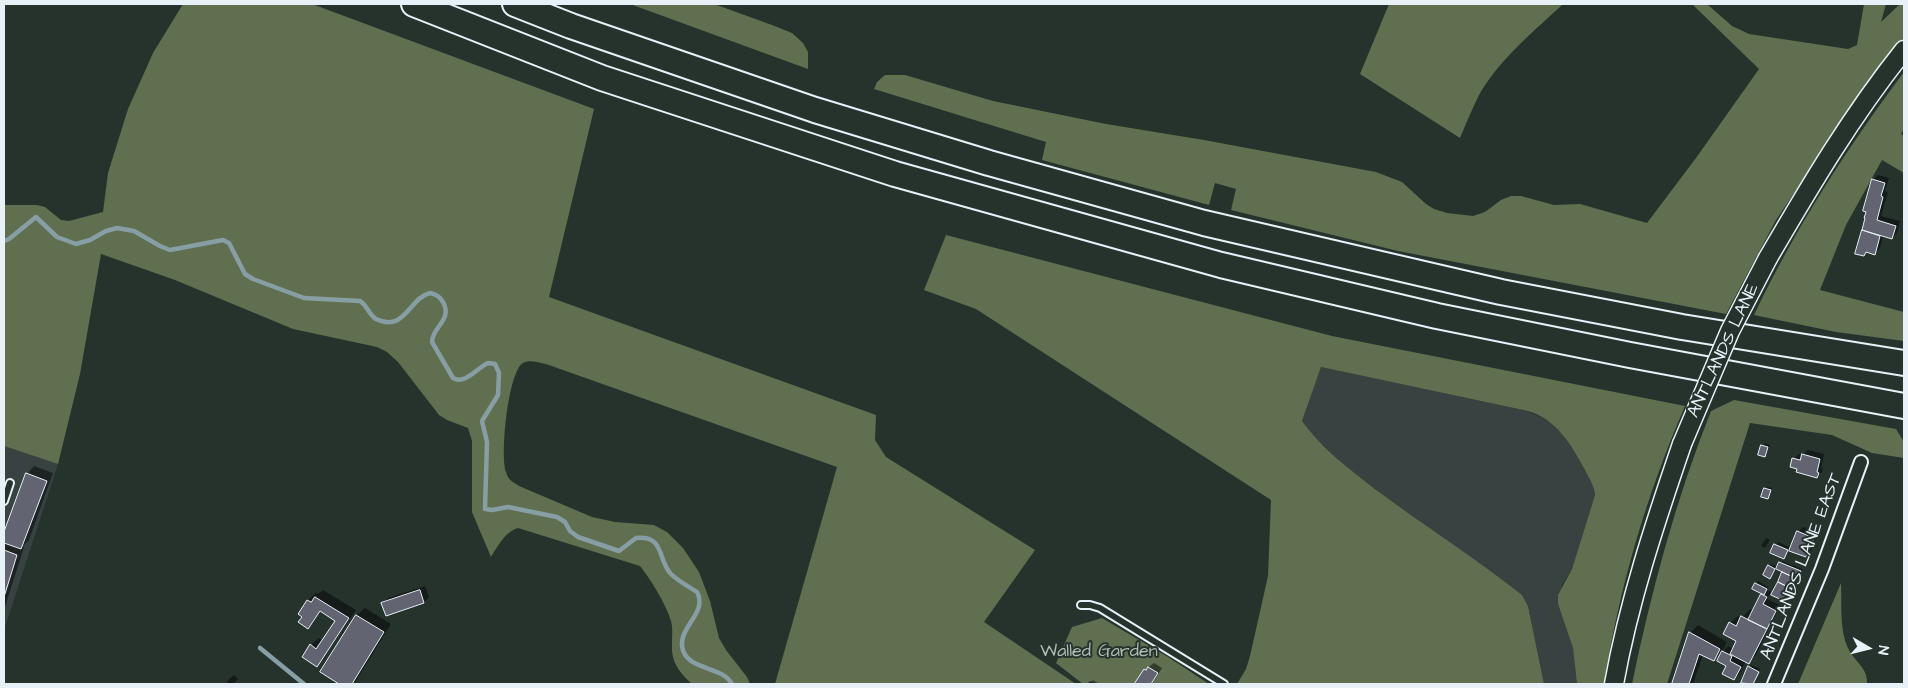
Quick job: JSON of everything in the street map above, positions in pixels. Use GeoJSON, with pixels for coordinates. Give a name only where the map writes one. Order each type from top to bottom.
{"type":"FeatureCollection","features":[{"type":"Feature","properties":{"kind":"highway"},"geometry":{"type":"LineString","coordinates":[[414,4],[602,78],[885,171],[1221,265],[1447,318],[1649,359],[1904,406]]}},
{"type":"Feature","properties":{"kind":"highway"},"geometry":{"type":"LineString","coordinates":[[515,4],[571,26],[815,110],[989,163],[1204,224],[1501,292],[1682,327],[1904,363]]}},
{"type":"Feature","properties":{"kind":"main road","name":"ANTLANDS LANE"},"geometry":{"type":"LineString","coordinates":[[1614,684],[1635,587],[1650,538],[1682,444],[1730,331],[1768,258],[1806,192],[1846,128],[1904,50]]}},
{"type":"Feature","properties":{"kind":"street","name":"ANTLANDS LANE EAST"},"geometry":{"type":"LineString","coordinates":[[1774,684],[1822,569],[1861,462]]}},
{"type":"Feature","properties":{"kind":"lane"},"geometry":{"type":"LineString","coordinates":[[4,501],[10,482]]}},
{"type":"Feature","properties":{"kind":"lane"},"geometry":{"type":"LineString","coordinates":[[1081,606],[1090,605],[1100,608],[1224,684]]}},
{"type":"Feature","properties":{"kind":"shaded area"},"geometry":{"type":"Polygon","coordinates":[[[1321,367],[1528,411],[1550,422],[1565,436],[1593,485],[1595,495],[1572,569],[1562,585],[1558,604],[1573,648],[1577,684],[1544,684],[1528,606],[1522,595],[1395,504],[1333,457],[1315,439],[1302,421],[1321,367]]]}},
{"type":"Feature","properties":{"kind":"shaded area"},"geometry":{"type":"Polygon","coordinates":[[[4,446],[58,464],[4,630],[4,446]]]}},
{"type":"Feature","properties":{"kind":"green space"},"geometry":{"type":"Polygon","coordinates":[[[183,4],[312,4],[594,109],[549,297],[876,415],[875,440],[886,457],[1035,550],[984,622],[1076,684],[775,684],[837,467],[546,364],[531,361],[523,363],[513,381],[509,397],[504,449],[504,463],[508,477],[519,486],[592,517],[615,522],[654,525],[667,532],[683,548],[699,572],[710,601],[719,638],[750,684],[692,684],[683,675],[674,661],[672,626],[666,607],[640,566],[518,528],[506,536],[491,557],[472,512],[472,441],[468,428],[439,415],[398,362],[387,352],[377,347],[293,329],[175,280],[101,254],[80,374],[58,464],[4,446],[4,205],[37,205],[45,207],[61,220],[69,221],[103,212],[108,173],[128,109],[153,53],[183,4]]]}},
{"type":"Feature","properties":{"kind":"green space"},"geometry":{"type":"Polygon","coordinates":[[[630,4],[714,4],[772,25],[792,33],[803,43],[808,52],[808,69],[630,4]]]}},
{"type":"Feature","properties":{"kind":"green space"},"geometry":{"type":"Polygon","coordinates":[[[1389,4],[1563,4],[1518,46],[1496,70],[1479,95],[1460,138],[1360,74],[1389,4]]]}},
{"type":"Feature","properties":{"kind":"green space"},"geometry":{"type":"Polygon","coordinates":[[[1692,4],[1707,4],[1732,26],[1749,34],[1848,49],[1857,45],[1864,4],[1886,4],[1881,22],[1900,4],[1904,4],[1904,37],[1846,116],[1776,220],[1726,314],[1398,251],[1231,210],[1236,189],[1215,183],[1209,205],[1042,160],[1046,142],[874,89],[877,82],[885,75],[905,75],[993,101],[1106,124],[1376,172],[1402,182],[1426,204],[1447,213],[1473,216],[1485,212],[1501,200],[1511,196],[1521,196],[1554,205],[1580,204],[1647,223],[1759,69],[1692,4]]]}},
{"type":"Feature","properties":{"kind":"green space"},"geometry":{"type":"Polygon","coordinates":[[[1904,72],[1904,128],[1901,134],[1904,136],[1904,173],[1882,160],[1846,225],[1820,290],[1904,312],[1904,341],[1836,332],[1754,315],[1804,220],[1862,130],[1904,72]]]}},
{"type":"Feature","properties":{"kind":"green space"},"geometry":{"type":"Polygon","coordinates":[[[946,235],[1332,336],[1685,406],[1646,508],[1626,578],[1604,684],[1577,684],[1573,648],[1558,604],[1558,595],[1572,569],[1595,495],[1585,470],[1562,434],[1547,420],[1528,411],[1321,367],[1302,421],[1327,450],[1354,473],[1486,567],[1522,595],[1528,606],[1544,684],[1237,684],[1246,669],[1250,656],[1268,576],[1271,500],[976,309],[924,290],[946,235]]]}},
{"type":"Feature","properties":{"kind":"green space"},"geometry":{"type":"Polygon","coordinates":[[[1734,400],[1896,429],[1904,442],[1904,458],[1872,453],[1832,435],[1750,423],[1667,684],[1632,684],[1665,546],[1698,444],[1711,411],[1734,400]]]}},
{"type":"Feature","properties":{"kind":"green space"},"geometry":{"type":"Polygon","coordinates":[[[1841,583],[1842,617],[1846,643],[1866,674],[1867,684],[1798,684],[1841,583]]]}},
{"type":"Feature","properties":{"kind":"green space","name":"Walled Garden"},"geometry":{"type":"Polygon","coordinates":[[[1102,618],[1209,684],[1151,684],[1158,673],[1148,667],[1146,670],[1144,669],[1134,684],[1094,684],[1090,681],[1087,684],[1083,684],[1056,663],[1072,627],[1102,618]]]}},
{"type":"Feature","properties":{"kind":"building"},"geometry":{"type":"Polygon","coordinates":[[[1872,179],[1885,183],[1877,220],[1896,226],[1892,239],[1862,230],[1866,212],[1863,211],[1872,179]]]}},
{"type":"Feature","properties":{"kind":"building"},"geometry":{"type":"Polygon","coordinates":[[[1862,230],[1880,236],[1875,255],[1866,252],[1864,256],[1855,254],[1862,230]]]}},
{"type":"Feature","properties":{"kind":"building"},"geometry":{"type":"Polygon","coordinates":[[[1761,445],[1768,447],[1765,457],[1758,455],[1761,445]]]}},
{"type":"Feature","properties":{"kind":"building"},"geometry":{"type":"Polygon","coordinates":[[[1802,454],[1820,459],[1817,478],[1796,472],[1797,469],[1790,467],[1792,458],[1800,460],[1802,454]]]}},
{"type":"Feature","properties":{"kind":"building"},"geometry":{"type":"Polygon","coordinates":[[[26,473],[47,481],[21,549],[4,543],[4,532],[26,473]]]}},
{"type":"Feature","properties":{"kind":"building"},"geometry":{"type":"Polygon","coordinates":[[[1764,488],[1771,490],[1768,499],[1761,497],[1764,488]]]}},
{"type":"Feature","properties":{"kind":"building"},"geometry":{"type":"Polygon","coordinates":[[[1797,531],[1814,538],[1806,557],[1789,551],[1797,531]]]}},
{"type":"Feature","properties":{"kind":"building"},"geometry":{"type":"Polygon","coordinates":[[[1774,544],[1788,550],[1784,559],[1770,553],[1774,544]]]}},
{"type":"Feature","properties":{"kind":"building"},"geometry":{"type":"Polygon","coordinates":[[[4,550],[17,555],[4,597],[4,550]]]}},
{"type":"Feature","properties":{"kind":"building"},"geometry":{"type":"Polygon","coordinates":[[[1779,562],[1801,571],[1797,579],[1776,569],[1779,562]]]}},
{"type":"Feature","properties":{"kind":"building"},"geometry":{"type":"Polygon","coordinates":[[[1768,565],[1775,569],[1770,579],[1763,575],[1768,565]]]}},
{"type":"Feature","properties":{"kind":"building"},"geometry":{"type":"Polygon","coordinates":[[[1782,572],[1797,579],[1792,589],[1778,582],[1782,572]]]}},
{"type":"Feature","properties":{"kind":"building"},"geometry":{"type":"Polygon","coordinates":[[[1778,582],[1792,589],[1786,602],[1771,595],[1778,582]]]}},
{"type":"Feature","properties":{"kind":"building"},"geometry":{"type":"Polygon","coordinates":[[[1755,583],[1767,589],[1764,595],[1752,589],[1755,583]]]}},
{"type":"Feature","properties":{"kind":"building"},"geometry":{"type":"Polygon","coordinates":[[[420,590],[424,603],[386,616],[381,603],[420,590]]]}},
{"type":"Feature","properties":{"kind":"building"},"geometry":{"type":"Polygon","coordinates":[[[1761,594],[1767,597],[1763,604],[1776,611],[1767,629],[1748,620],[1761,594]]]}},
{"type":"Feature","properties":{"kind":"building"},"geometry":{"type":"Polygon","coordinates":[[[315,597],[349,618],[317,667],[302,657],[310,644],[316,649],[335,621],[320,611],[308,629],[298,622],[302,617],[298,614],[307,600],[311,602],[315,597]]]}},
{"type":"Feature","properties":{"kind":"building"},"geometry":{"type":"Polygon","coordinates":[[[356,615],[384,632],[352,684],[339,684],[320,672],[356,615]]]}},
{"type":"Feature","properties":{"kind":"building"},"geometry":{"type":"Polygon","coordinates":[[[1741,616],[1767,629],[1749,664],[1730,654],[1736,641],[1723,634],[1729,622],[1736,626],[1741,616]]]}},
{"type":"Feature","properties":{"kind":"building"},"geometry":{"type":"Polygon","coordinates":[[[1689,632],[1720,649],[1714,661],[1699,654],[1689,684],[1672,684],[1689,632]]]}},
{"type":"Feature","properties":{"kind":"building"},"geometry":{"type":"Polygon","coordinates":[[[1722,651],[1732,656],[1730,661],[1741,667],[1734,680],[1722,674],[1726,666],[1717,661],[1722,651]]]}},
{"type":"Feature","properties":{"kind":"building"},"geometry":{"type":"Polygon","coordinates":[[[1748,666],[1759,672],[1753,684],[1741,683],[1748,666]]]}},
{"type":"Feature","properties":{"kind":"building"},"geometry":{"type":"Polygon","coordinates":[[[1148,667],[1158,673],[1151,684],[1134,684],[1144,669],[1146,670],[1148,667]]]}},
{"type":"Feature","properties":{"kind":"waterway"},"geometry":{"type":"LineString","coordinates":[[4,241],[36,217],[57,237],[76,244],[117,228],[134,231],[170,250],[223,240],[229,243],[245,274],[253,279],[304,298],[360,301],[376,319],[386,322],[394,322],[400,318],[423,296],[430,293],[436,295],[443,302],[446,314],[435,332],[432,342],[453,378],[457,380],[466,378],[488,363],[495,364],[499,373],[498,395],[482,421],[487,442],[485,509],[492,510],[508,507],[557,517],[565,522],[570,531],[578,537],[619,551],[636,538],[652,540],[659,549],[671,574],[697,592],[699,599],[697,613],[685,632],[683,639],[682,646],[685,654],[690,660],[720,674],[732,684]]}},
{"type":"Feature","properties":{"kind":"waterway"},"geometry":{"type":"LineString","coordinates":[[260,648],[304,684]]}}]}
